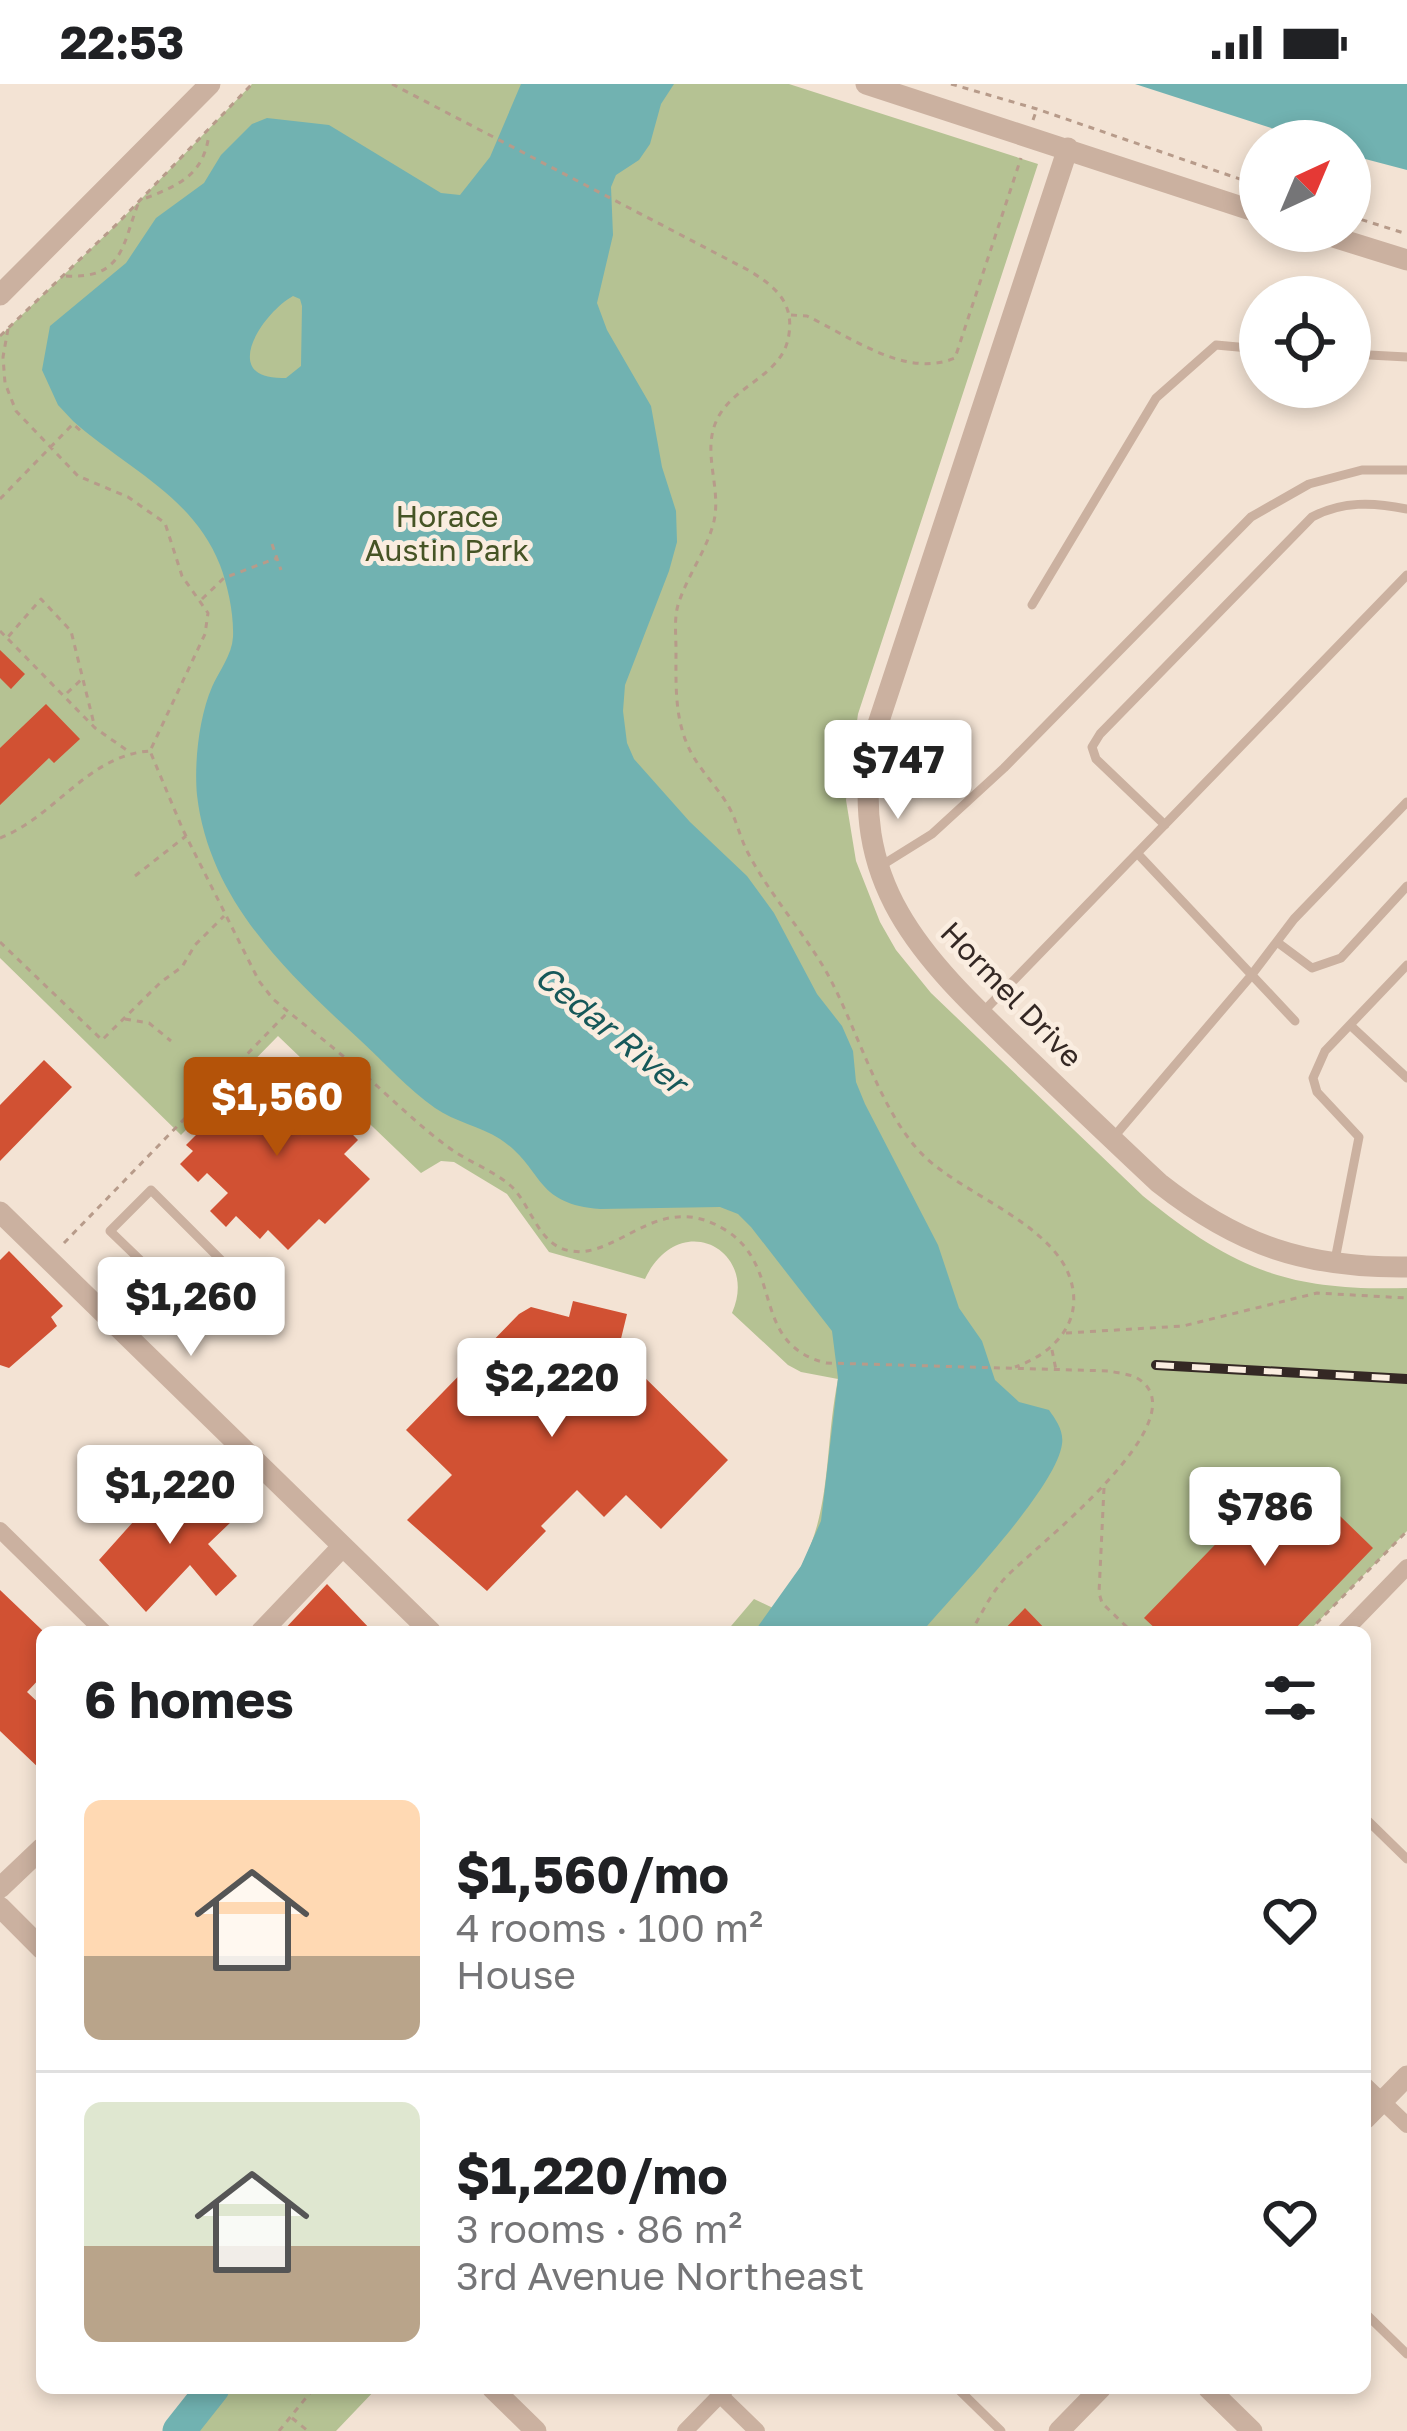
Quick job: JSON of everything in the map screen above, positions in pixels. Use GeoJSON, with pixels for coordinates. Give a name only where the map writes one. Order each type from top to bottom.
{"type":"FeatureCollection","features":[{"type":"Feature","properties":{"kind":"street"},"geometry":{"type":"LineString","coordinates":[[0,295],[210,84]]}},
{"type":"Feature","properties":{"kind":"street"},"geometry":{"type":"LineString","coordinates":[[866,84],[1239,206]]}},
{"type":"Feature","properties":{"kind":"street","name":"Hormel Drive"},"geometry":{"type":"LineString","coordinates":[[1068,148],[874,736],[868,810],[879,867],[899,917],[922,952],[1159,1184],[1217,1224],[1271,1251],[1334,1265],[1407,1268]]}},
{"type":"Feature","properties":{"kind":"street"},"geometry":{"type":"LineString","coordinates":[[1371,249],[1407,260]]}},
{"type":"Feature","properties":{"kind":"street"},"geometry":{"type":"LineString","coordinates":[[0,1212],[424,1626]]}},
{"type":"Feature","properties":{"kind":"street"},"geometry":{"type":"LineString","coordinates":[[0,1530],[98,1626]]}},
{"type":"Feature","properties":{"kind":"street"},"geometry":{"type":"LineString","coordinates":[[267,1626],[342,1547]]}},
{"type":"Feature","properties":{"kind":"street"},"geometry":{"type":"LineString","coordinates":[[1350,1626],[1407,1567]]}},
{"type":"Feature","properties":{"kind":"street"},"geometry":{"type":"LineString","coordinates":[[1390,1584],[1407,1600]]}},
{"type":"Feature","properties":{"kind":"street"},"geometry":{"type":"LineString","coordinates":[[0,1888],[36,1854]]}},
{"type":"Feature","properties":{"kind":"street"},"geometry":{"type":"LineString","coordinates":[[0,1907],[36,1943]]}},
{"type":"Feature","properties":{"kind":"street"},"geometry":{"type":"LineString","coordinates":[[1371,2113],[1407,2076]]}},
{"type":"Feature","properties":{"kind":"street"},"geometry":{"type":"LineString","coordinates":[[1371,2090],[1407,2125]]}},
{"type":"Feature","properties":{"kind":"street"},"geometry":{"type":"LineString","coordinates":[[498,2394],[536,2431]]}},
{"type":"Feature","properties":{"kind":"street"},"geometry":{"type":"LineString","coordinates":[[685,2431],[722,2394]]}},
{"type":"Feature","properties":{"kind":"street"},"geometry":{"type":"LineString","coordinates":[[726,2394],[757,2431]]}},
{"type":"Feature","properties":{"kind":"street"},"geometry":{"type":"LineString","coordinates":[[1058,2431],[1095,2394]]}},
{"type":"Feature","properties":{"kind":"street"},"geometry":{"type":"LineString","coordinates":[[1214,2394],[1252,2431]]}},
{"type":"Feature","properties":{"kind":"lane"},"geometry":{"type":"LineString","coordinates":[[1032,605],[1156,398],[1216,345],[1239,347]]}},
{"type":"Feature","properties":{"kind":"lane"},"geometry":{"type":"LineString","coordinates":[[1371,355],[1407,357]]}},
{"type":"Feature","properties":{"kind":"lane"},"geometry":{"type":"LineString","coordinates":[[879,867],[932,834],[1004,768],[1251,517],[1309,484],[1362,470],[1407,470]]}},
{"type":"Feature","properties":{"kind":"lane"},"geometry":{"type":"LineString","coordinates":[[1165,825],[1096,759],[1092,746],[1100,734],[1312,518],[1333,506],[1381,503],[1407,509]]}},
{"type":"Feature","properties":{"kind":"lane"},"geometry":{"type":"LineString","coordinates":[[981,1014],[1407,575]]}},
{"type":"Feature","properties":{"kind":"lane"},"geometry":{"type":"LineString","coordinates":[[1112,1139],[1294,919],[1407,802]]}},
{"type":"Feature","properties":{"kind":"lane"},"geometry":{"type":"LineString","coordinates":[[1137,853],[1295,1021]]}},
{"type":"Feature","properties":{"kind":"lane"},"geometry":{"type":"LineString","coordinates":[[1277,941],[1312,968],[1331,964],[1407,886]]}},
{"type":"Feature","properties":{"kind":"lane"},"geometry":{"type":"LineString","coordinates":[[1334,1265],[1359,1137],[1317,1093],[1312,1078],[1325,1051],[1407,965]]}},
{"type":"Feature","properties":{"kind":"lane"},"geometry":{"type":"LineString","coordinates":[[1350,1025],[1407,1078]]}},
{"type":"Feature","properties":{"kind":"lane"},"geometry":{"type":"LineString","coordinates":[[151,1190],[250,1289],[211,1328],[165,1284],[110,1231],[151,1190]]}},
{"type":"Feature","properties":{"kind":"lane"},"geometry":{"type":"LineString","coordinates":[[120,1329],[165,1284]]}},
{"type":"Feature","properties":{"kind":"lane"},"geometry":{"type":"LineString","coordinates":[[1371,1824],[1407,1859]]}},
{"type":"Feature","properties":{"kind":"lane"},"geometry":{"type":"LineString","coordinates":[[1371,2319],[1407,2354]]}},
{"type":"Feature","properties":{"kind":"lane"},"geometry":{"type":"LineString","coordinates":[[963,2394],[1001,2431]]}},
{"type":"Feature","properties":{"kind":"path"},"geometry":{"type":"LineString","coordinates":[[0,336],[252,84]]}},
{"type":"Feature","properties":{"kind":"path"},"geometry":{"type":"LineString","coordinates":[[392,84],[770,283],[783,298],[789,315],[784,353],[770,371],[731,400],[718,416],[710,438],[714,523],[676,611],[679,721],[692,754],[729,806],[747,852],[826,971],[905,1137],[928,1160],[1041,1238],[1068,1272],[1072,1309],[1066,1333],[1052,1348],[1008,1370]]}},
{"type":"Feature","properties":{"kind":"path"},"geometry":{"type":"LineString","coordinates":[[951,84],[1239,179]]}},
{"type":"Feature","properties":{"kind":"path"},"geometry":{"type":"LineString","coordinates":[[139,202],[189,178],[205,156],[210,129]]}},
{"type":"Feature","properties":{"kind":"path"},"geometry":{"type":"LineString","coordinates":[[789,315],[807,316],[905,363],[936,366],[955,358],[1022,154]]}},
{"type":"Feature","properties":{"kind":"path"},"geometry":{"type":"LineString","coordinates":[[64,276],[88,276],[118,257],[139,202]]}},
{"type":"Feature","properties":{"kind":"path"},"geometry":{"type":"LineString","coordinates":[[1371,223],[1407,234]]}},
{"type":"Feature","properties":{"kind":"path"},"geometry":{"type":"LineString","coordinates":[[8,329],[5,383],[16,411],[78,476],[154,512],[165,523],[182,576],[208,613],[205,634],[151,751],[186,836],[259,981],[289,1012],[453,1151],[506,1181],[546,1238],[558,1247],[588,1251],[644,1224],[687,1217],[731,1234],[758,1267],[781,1336],[794,1352],[826,1363],[1110,1371],[1137,1378],[1151,1402],[1142,1434],[1104,1486],[1008,1574],[974,1626]]}},
{"type":"Feature","properties":{"kind":"path"},"geometry":{"type":"LineString","coordinates":[[0,499],[73,424],[83,433]]}},
{"type":"Feature","properties":{"kind":"path"},"geometry":{"type":"LineString","coordinates":[[272,544],[281,570]]}},
{"type":"Feature","properties":{"kind":"path"},"geometry":{"type":"LineString","coordinates":[[202,599],[224,578],[278,558]]}},
{"type":"Feature","properties":{"kind":"path"},"geometry":{"type":"LineString","coordinates":[[7,638],[41,599],[71,632],[95,728]]}},
{"type":"Feature","properties":{"kind":"path"},"geometry":{"type":"LineString","coordinates":[[0,631],[95,728],[130,752]]}},
{"type":"Feature","properties":{"kind":"path"},"geometry":{"type":"LineString","coordinates":[[65,696],[83,677]]}},
{"type":"Feature","properties":{"kind":"path"},"geometry":{"type":"LineString","coordinates":[[0,838],[30,822],[98,767],[130,752],[151,751]]}},
{"type":"Feature","properties":{"kind":"path"},"geometry":{"type":"LineString","coordinates":[[135,876],[186,836]]}},
{"type":"Feature","properties":{"kind":"path"},"geometry":{"type":"LineString","coordinates":[[0,942],[102,1040],[182,967],[195,945],[225,915]]}},
{"type":"Feature","properties":{"kind":"path"},"geometry":{"type":"LineString","coordinates":[[48,1259],[289,1012]]}},
{"type":"Feature","properties":{"kind":"path"},"geometry":{"type":"LineString","coordinates":[[123,1019],[149,1023],[171,1041]]}},
{"type":"Feature","properties":{"kind":"path"},"geometry":{"type":"LineString","coordinates":[[1066,1333],[1183,1326],[1317,1293],[1407,1298]]}},
{"type":"Feature","properties":{"kind":"path"},"geometry":{"type":"LineString","coordinates":[[1052,1348],[1056,1370]]}},
{"type":"Feature","properties":{"kind":"path"},"geometry":{"type":"LineString","coordinates":[[1104,1486],[1099,1593],[1102,1603],[1126,1626]]}},
{"type":"Feature","properties":{"kind":"path"},"geometry":{"type":"LineString","coordinates":[[1314,1626],[1407,1531]]}},
{"type":"Feature","properties":{"kind":"path"},"geometry":{"type":"LineString","coordinates":[[279,2431],[310,2394]]}},
{"type":"Feature","properties":{"kind":"path"},"geometry":{"type":"LineString","coordinates":[[292,2418],[308,2431]]}},
{"type":"Feature","properties":{"kind":"green space","name":"Horace Austin Park"},"geometry":{"type":"Polygon","coordinates":[[[252,84],[789,84],[1038,164],[858,714],[846,800],[856,861],[880,922],[931,993],[1143,1196],[1206,1242],[1265,1271],[1328,1285],[1407,1288],[1407,1531],[1314,1626],[731,1626],[754,1599],[773,1608],[808,1552],[823,1498],[838,1379],[788,1365],[732,1313],[738,1290],[726,1256],[712,1245],[677,1245],[660,1257],[645,1279],[549,1252],[507,1194],[454,1162],[441,1161],[421,1173],[278,1036],[181,1135],[0,958],[0,336],[252,84]]]}},
{"type":"Feature","properties":{"kind":"green space"},"geometry":{"type":"Polygon","coordinates":[[[208,2394],[371,2394],[336,2431],[179,2431],[208,2394]]]}},
{"type":"Feature","properties":{"kind":"water"},"geometry":{"type":"Polygon","coordinates":[[[521,84],[674,84],[661,104],[650,144],[639,160],[616,175],[611,187],[613,235],[597,303],[607,330],[651,406],[676,511],[677,542],[669,571],[625,685],[627,743],[634,759],[747,876],[774,913],[817,994],[842,1026],[865,1104],[938,1245],[959,1308],[982,1341],[995,1380],[1019,1402],[1049,1410],[1062,1435],[1056,1463],[1024,1513],[927,1626],[758,1626],[801,1566],[821,1521],[838,1378],[832,1331],[751,1227],[738,1214],[720,1207],[600,1209],[562,1200],[500,1139],[443,1113],[415,1092],[305,988],[256,932],[217,868],[197,795],[204,712],[233,637],[220,565],[208,541],[176,502],[58,405],[42,370],[50,326],[126,263],[156,218],[204,183],[221,155],[252,124],[267,118],[329,125],[441,193],[460,195],[490,157],[521,84]],[[293,296],[269,317],[252,345],[254,369],[265,376],[286,378],[301,366],[302,306],[293,296]]]}},
{"type":"Feature","properties":{"kind":"water"},"geometry":{"type":"Polygon","coordinates":[[[1135,84],[1407,84],[1407,170],[1371,161],[1371,120],[1246,120],[1135,84]]]}},
{"type":"Feature","properties":{"kind":"building"},"geometry":{"type":"Polygon","coordinates":[[[0,650],[25,674],[11,689],[0,678],[0,650]]]}},
{"type":"Feature","properties":{"kind":"building"},"geometry":{"type":"Polygon","coordinates":[[[46,704],[80,739],[54,763],[49,758],[0,805],[0,748],[46,704]]]}},
{"type":"Feature","properties":{"kind":"building"},"geometry":{"type":"Polygon","coordinates":[[[44,1060],[72,1087],[0,1161],[0,1105],[44,1060]]]}},
{"type":"Feature","properties":{"kind":"building"},"geometry":{"type":"Polygon","coordinates":[[[280,1061],[358,1140],[344,1154],[370,1179],[325,1224],[319,1219],[288,1250],[268,1230],[260,1239],[236,1216],[226,1227],[210,1211],[228,1193],[207,1173],[198,1182],[180,1164],[193,1151],[186,1145],[228,1103],[233,1108],[280,1061]]]}},
{"type":"Feature","properties":{"kind":"building"},"geometry":{"type":"Polygon","coordinates":[[[9,1251],[63,1306],[51,1317],[57,1326],[9,1368],[0,1365],[0,1260],[9,1251]]]}},
{"type":"Feature","properties":{"kind":"building"},"geometry":{"type":"Polygon","coordinates":[[[573,1301],[627,1314],[618,1351],[728,1460],[661,1529],[626,1495],[604,1517],[577,1490],[541,1526],[546,1531],[487,1591],[407,1520],[452,1475],[406,1430],[519,1314],[531,1307],[569,1317],[573,1301]]]}},
{"type":"Feature","properties":{"kind":"building"},"geometry":{"type":"Polygon","coordinates":[[[1304,1481],[1373,1548],[1298,1626],[1153,1626],[1144,1618],[1274,1484],[1288,1497],[1304,1481]]]}},
{"type":"Feature","properties":{"kind":"building"},"geometry":{"type":"Polygon","coordinates":[[[200,1484],[232,1521],[208,1544],[237,1576],[216,1596],[190,1565],[146,1612],[99,1560],[142,1512],[136,1505],[148,1492],[160,1505],[166,1499],[173,1509],[200,1484]]]}},
{"type":"Feature","properties":{"kind":"building"},"geometry":{"type":"Polygon","coordinates":[[[327,1584],[367,1626],[288,1626],[327,1584]]]}},
{"type":"Feature","properties":{"kind":"building"},"geometry":{"type":"Polygon","coordinates":[[[0,1590],[38,1626],[36,1682],[27,1692],[36,1700],[36,1765],[0,1731],[0,1590]]]}},
{"type":"Feature","properties":{"kind":"building"},"geometry":{"type":"Polygon","coordinates":[[[1025,1608],[1042,1626],[1008,1626],[1025,1608]]]}},
{"type":"Feature","properties":{"kind":"waterway","name":"Cedar River"},"geometry":{"type":"LineString","coordinates":[[179,2431],[208,2394]]}},
{"type":"Feature","properties":{"kind":"railway"},"geometry":{"type":"LineString","coordinates":[[1156,1365],[1407,1379]]}}]}
